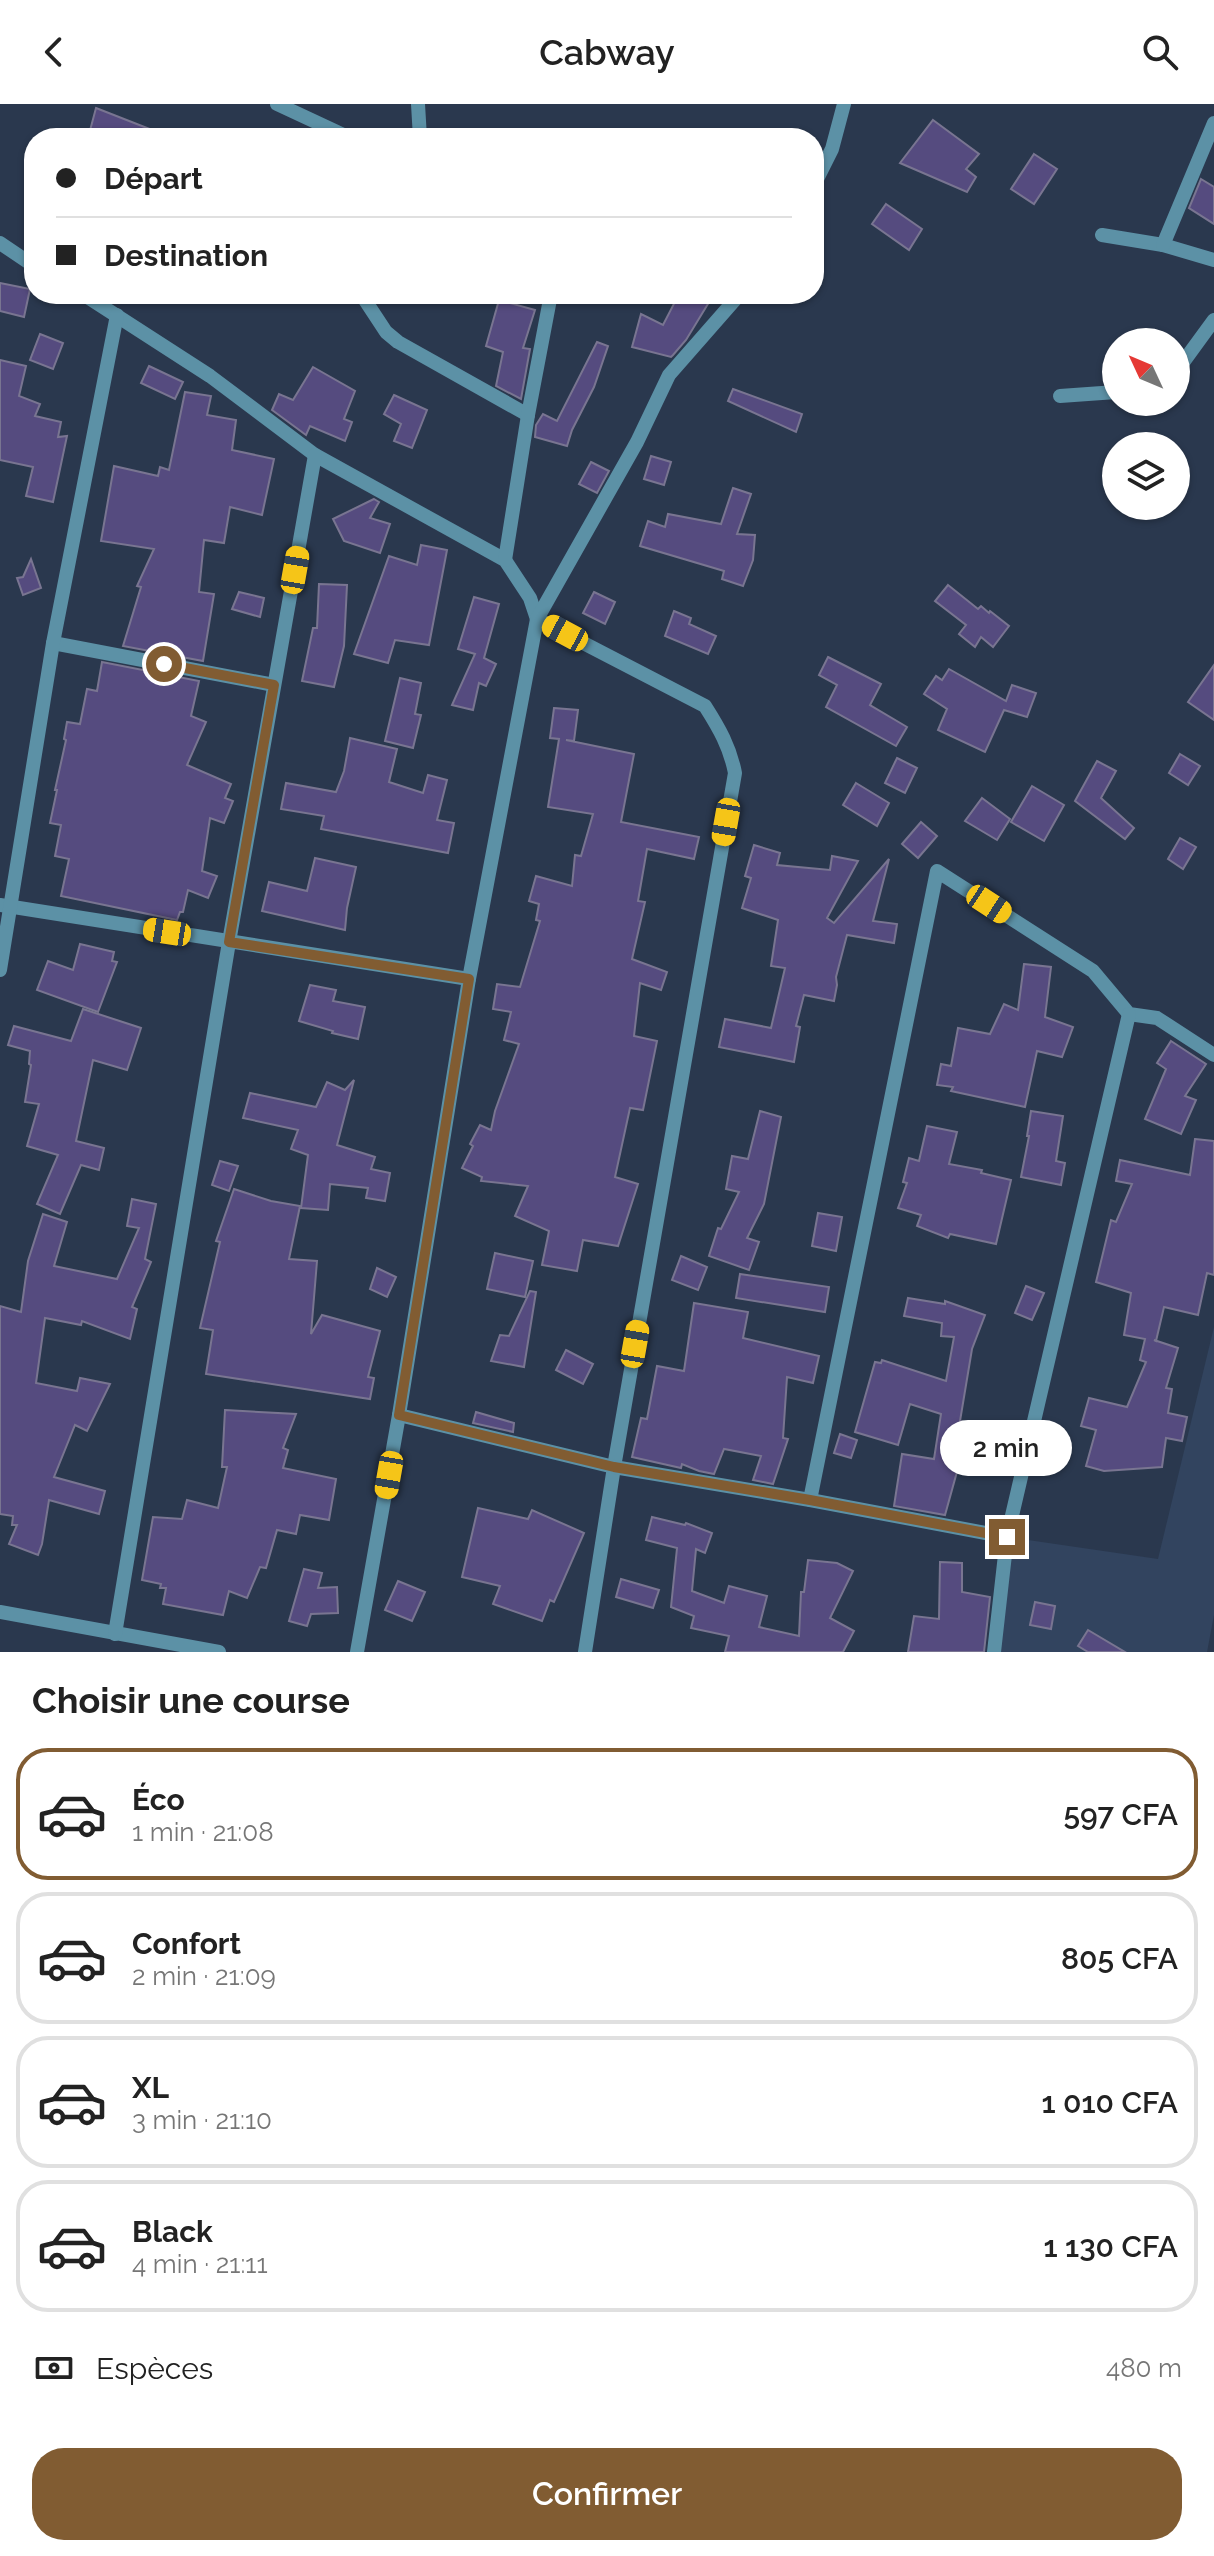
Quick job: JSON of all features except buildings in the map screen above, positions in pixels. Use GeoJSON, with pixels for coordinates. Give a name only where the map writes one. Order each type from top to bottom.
{"type":"FeatureCollection","features":[{"type":"Feature","properties":{"kind":"street"},"geometry":{"type":"LineString","coordinates":[[277,104],[329,128]]}},
{"type":"Feature","properties":{"kind":"street"},"geometry":{"type":"LineString","coordinates":[[418,104],[419,128]]}},
{"type":"Feature","properties":{"kind":"street"},"geometry":{"type":"LineString","coordinates":[[824,165],[832,149],[844,104]]}},
{"type":"Feature","properties":{"kind":"street"},"geometry":{"type":"LineString","coordinates":[[1163,245],[1214,123]]}},
{"type":"Feature","properties":{"kind":"street"},"geometry":{"type":"LineString","coordinates":[[1102,235],[1163,245],[1214,260]]}},
{"type":"Feature","properties":{"kind":"street"},"geometry":{"type":"LineString","coordinates":[[0,243],[24,259]]}},
{"type":"Feature","properties":{"kind":"street"},"geometry":{"type":"LineString","coordinates":[[99,304],[210,376],[315,455],[505,560],[530,598],[537,619],[705,706],[732,754],[735,773],[614,1467],[585,1652]]}},
{"type":"Feature","properties":{"kind":"street"},"geometry":{"type":"LineString","coordinates":[[368,304],[386,332],[398,342],[528,415]]}},
{"type":"Feature","properties":{"kind":"street"},"geometry":{"type":"LineString","coordinates":[[505,560],[549,304]]}},
{"type":"Feature","properties":{"kind":"street"},"geometry":{"type":"LineString","coordinates":[[357,1652],[399,1415],[469,979],[537,619],[637,442],[669,375],[731,304]]}},
{"type":"Feature","properties":{"kind":"street"},"geometry":{"type":"LineString","coordinates":[[0,970],[6,906],[117,315]]}},
{"type":"Feature","properties":{"kind":"street"},"geometry":{"type":"LineString","coordinates":[[1190,353],[1214,320]]}},
{"type":"Feature","properties":{"kind":"street"},"geometry":{"type":"LineString","coordinates":[[1060,396],[1102,393]]}},
{"type":"Feature","properties":{"kind":"street"},"geometry":{"type":"LineString","coordinates":[[115,1634],[229,942],[315,455]]}},
{"type":"Feature","properties":{"kind":"street"},"geometry":{"type":"LineString","coordinates":[[53,643],[274,685]]}},
{"type":"Feature","properties":{"kind":"street"},"geometry":{"type":"LineString","coordinates":[[810,1500],[937,871],[1093,971],[1129,1014],[1157,1018],[1214,1055]]}},
{"type":"Feature","properties":{"kind":"street"},"geometry":{"type":"LineString","coordinates":[[6,906],[469,979]]}},
{"type":"Feature","properties":{"kind":"street"},"geometry":{"type":"LineString","coordinates":[[994,1652],[1007,1537],[1129,1014]]}},
{"type":"Feature","properties":{"kind":"street"},"geometry":{"type":"LineString","coordinates":[[399,1415],[614,1467],[1007,1537]]}},
{"type":"Feature","properties":{"kind":"street"},"geometry":{"type":"LineString","coordinates":[[0,1612],[219,1652]]}},
{"type":"Feature","properties":{"kind":"shaded area"},"geometry":{"type":"Polygon","coordinates":[[[1214,1327],[1214,1615],[1207,1652],[994,1652],[1007,1537],[1158,1559],[1214,1327]]]}},
{"type":"Feature","properties":{"kind":"route"},"geometry":{"type":"LineString","coordinates":[[164,664],[274,685],[229,942],[469,979],[399,1415],[614,1467],[1007,1537]]}}]}
